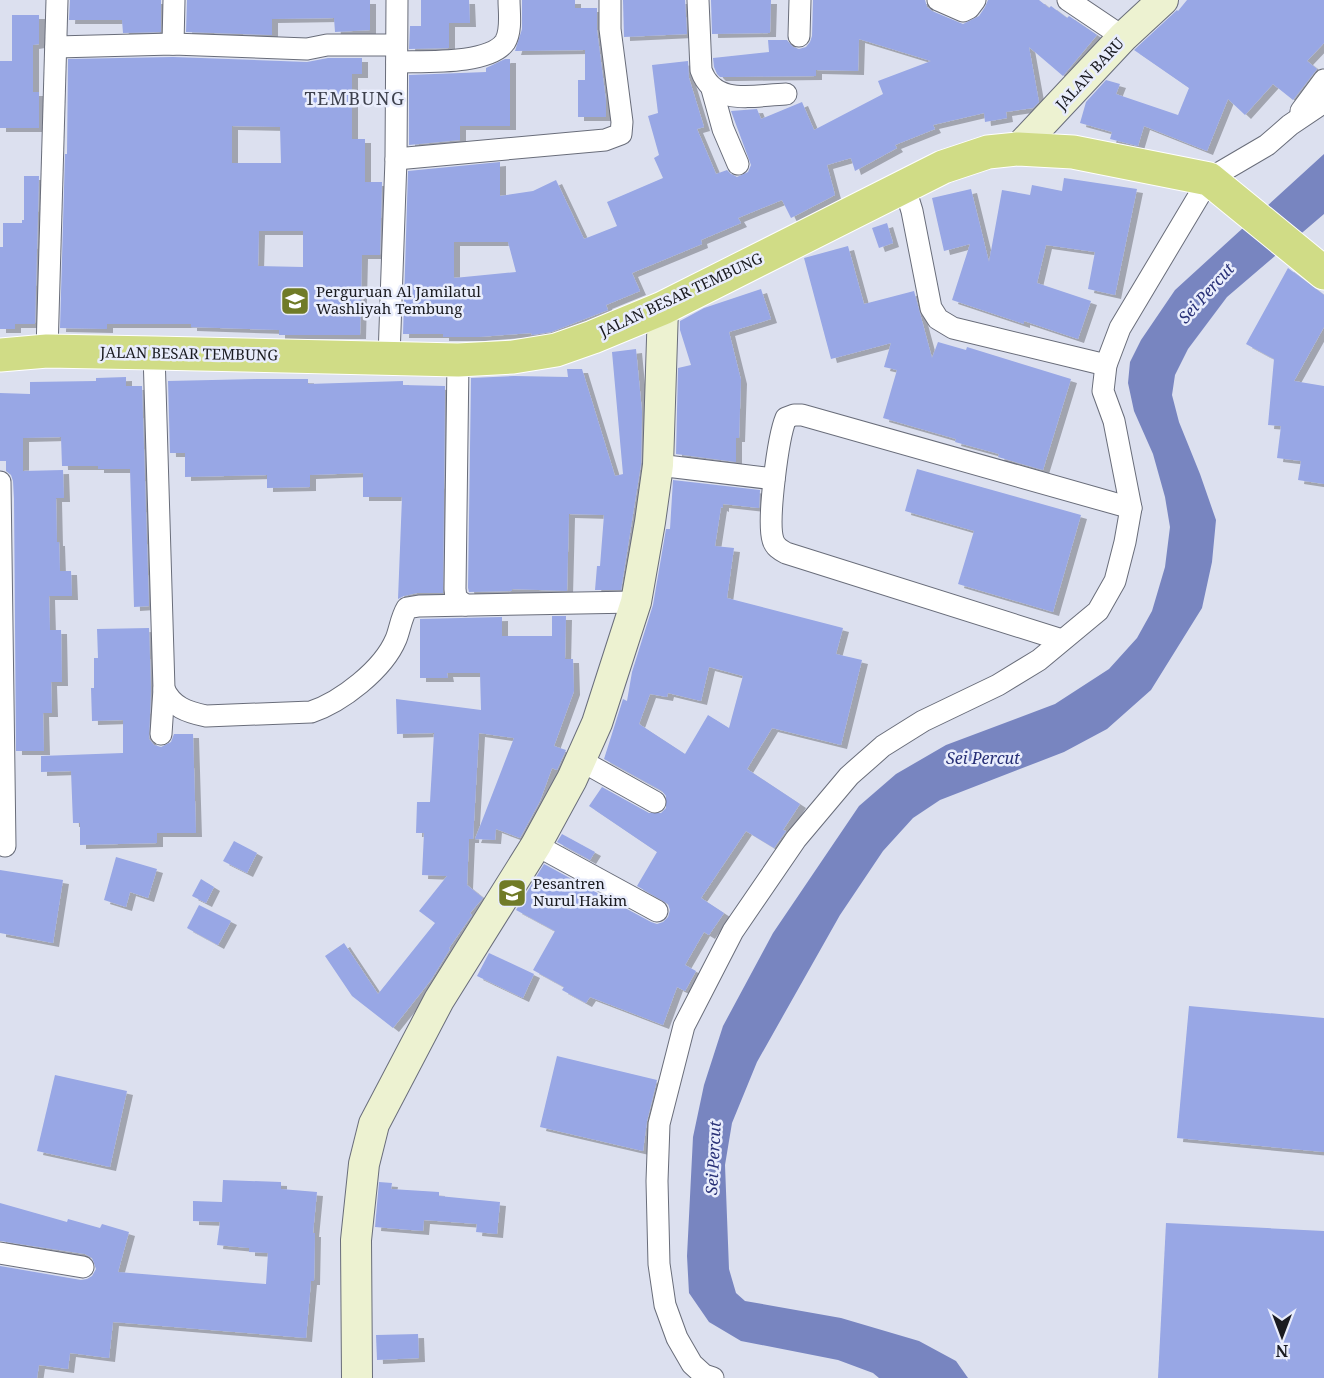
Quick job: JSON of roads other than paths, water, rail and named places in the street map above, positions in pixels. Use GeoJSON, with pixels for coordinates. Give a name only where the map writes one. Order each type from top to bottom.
{"type":"FeatureCollection","features":[{"type":"Feature","properties":{"kind":"highway","name":"JALAN BESAR TEMBUNG"},"geometry":{"type":"LineString","coordinates":[[0,355],[47,351],[458,360],[513,357],[556,350],[663,308],[904,185],[943,167],[988,152],[1018,149],[1073,152],[1218,185]]}},
{"type":"Feature","properties":{"kind":"highway"},"geometry":{"type":"LineString","coordinates":[[1218,185],[1322,271]]}},
{"type":"Feature","properties":{"kind":"main road","name":"JALAN BARU"},"geometry":{"type":"LineString","coordinates":[[1018,149],[1124,37],[1163,0]]}},
{"type":"Feature","properties":{"kind":"main road"},"geometry":{"type":"LineString","coordinates":[[357,1378],[356,1240],[363,1164],[374,1124],[439,1000],[536,845],[580,760],[597,723],[636,602],[658,465],[663,308]]}},
{"type":"Feature","properties":{"kind":"street"},"geometry":{"type":"LineString","coordinates":[[47,351],[57,0]]}},
{"type":"Feature","properties":{"kind":"street"},"geometry":{"type":"LineString","coordinates":[[173,44],[174,0]]}},
{"type":"Feature","properties":{"kind":"street"},"geometry":{"type":"LineString","coordinates":[[389,357],[396,159],[397,0]]}},
{"type":"Feature","properties":{"kind":"street"},"geometry":{"type":"LineString","coordinates":[[56,47],[173,44],[307,49],[327,45],[396,54],[477,58],[495,51],[504,43],[508,34],[509,0]]}},
{"type":"Feature","properties":{"kind":"street"},"geometry":{"type":"LineString","coordinates":[[396,159],[605,140],[621,134],[622,122],[610,29],[610,0]]}},
{"type":"Feature","properties":{"kind":"street"},"geometry":{"type":"LineString","coordinates":[[698,0],[701,70],[705,81],[712,89],[723,129],[738,164]]}},
{"type":"Feature","properties":{"kind":"street"},"geometry":{"type":"LineString","coordinates":[[799,36],[800,0]]}},
{"type":"Feature","properties":{"kind":"street"},"geometry":{"type":"LineString","coordinates":[[938,0],[963,11],[969,8],[975,0]]}},
{"type":"Feature","properties":{"kind":"street"},"geometry":{"type":"LineString","coordinates":[[1068,0],[1124,37]]}},
{"type":"Feature","properties":{"kind":"street"},"geometry":{"type":"LineString","coordinates":[[1290,125],[1324,80]]}},
{"type":"Feature","properties":{"kind":"street"},"geometry":{"type":"LineString","coordinates":[[712,89],[727,95],[786,94]]}},
{"type":"Feature","properties":{"kind":"street"},"geometry":{"type":"LineString","coordinates":[[712,1378],[704,1375],[692,1364],[677,1338],[665,1305],[659,1264],[657,1181],[659,1124],[684,1026],[733,931],[796,839],[849,776],[883,746],[923,721],[998,685],[1040,660],[1098,611],[1115,581],[1131,508],[1114,421],[1103,391],[1106,365],[1125,319],[1218,185],[1290,125],[1324,102]]}},
{"type":"Feature","properties":{"kind":"street"},"geometry":{"type":"LineString","coordinates":[[904,185],[912,211],[931,308],[938,319],[952,328],[1106,365]]}},
{"type":"Feature","properties":{"kind":"street"},"geometry":{"type":"LineString","coordinates":[[153,353],[164,689],[161,734]]}},
{"type":"Feature","properties":{"kind":"street"},"geometry":{"type":"LineString","coordinates":[[458,360],[455,589],[458,601],[465,605]]}},
{"type":"Feature","properties":{"kind":"street"},"geometry":{"type":"LineString","coordinates":[[1062,640],[778,549],[773,542],[771,530],[774,479],[784,422],[789,416],[797,414],[1131,508]]}},
{"type":"Feature","properties":{"kind":"street"},"geometry":{"type":"LineString","coordinates":[[658,465],[774,479]]}},
{"type":"Feature","properties":{"kind":"street"},"geometry":{"type":"LineString","coordinates":[[0,482],[5,846]]}},
{"type":"Feature","properties":{"kind":"street"},"geometry":{"type":"LineString","coordinates":[[164,689],[168,699],[178,706],[190,713],[206,716],[311,712],[343,698],[376,666],[395,640],[407,608],[636,602]]}},
{"type":"Feature","properties":{"kind":"street"},"geometry":{"type":"LineString","coordinates":[[580,760],[655,802]]}},
{"type":"Feature","properties":{"kind":"street"},"geometry":{"type":"LineString","coordinates":[[536,845],[657,911]]}},
{"type":"Feature","properties":{"kind":"street"},"geometry":{"type":"LineString","coordinates":[[0,1253],[83,1267]]}},
{"type":"Feature","properties":{"kind":"water","name":"Sei Percut"},"geometry":{"type":"Polygon","coordinates":[[[1324,154],[1324,214],[1227,297],[1188,349],[1175,375],[1172,395],[1179,422],[1216,520],[1212,562],[1202,608],[1151,690],[1107,729],[1064,752],[940,800],[913,818],[883,851],[840,915],[757,1062],[732,1123],[725,1165],[729,1269],[736,1293],[745,1301],[841,1318],[919,1341],[956,1361],[968,1378],[879,1378],[873,1373],[838,1360],[741,1341],[709,1322],[689,1293],[687,1256],[693,1137],[704,1085],[723,1026],[773,933],[859,806],[896,774],[946,745],[1055,704],[1109,669],[1137,638],[1152,611],[1165,567],[1170,527],[1165,497],[1153,454],[1134,411],[1128,383],[1130,362],[1141,340],[1175,290],[1324,154]]]}},
{"type":"Feature","properties":{"kind":"place","name":"Perguruan Al Jamilatul Washliyah Tembung"},"geometry":{"type":"Point","coordinates":[295,301]}},
{"type":"Feature","properties":{"kind":"place","name":"Pesantren Nurul Hakim"},"geometry":{"type":"Point","coordinates":[512,893]}},
{"type":"Feature","properties":{"kind":"district","name":"TEMBUNG"},"geometry":{"type":"Point","coordinates":[355,99]}}]}
